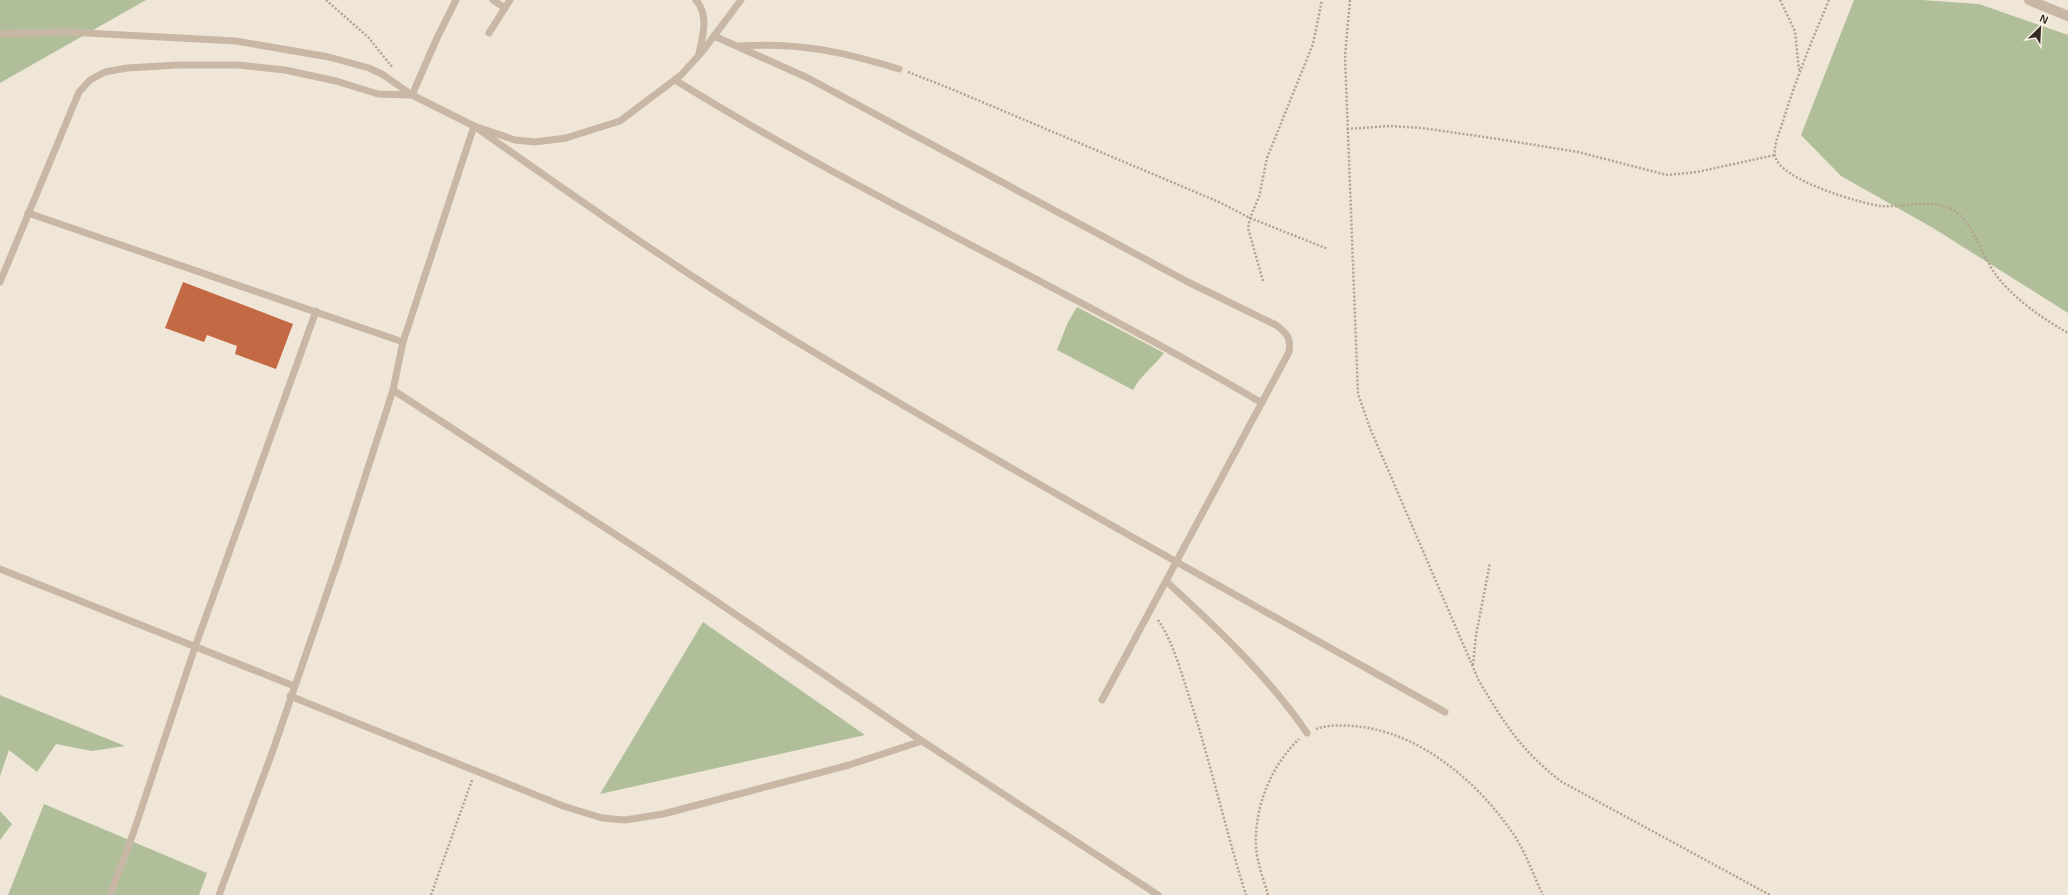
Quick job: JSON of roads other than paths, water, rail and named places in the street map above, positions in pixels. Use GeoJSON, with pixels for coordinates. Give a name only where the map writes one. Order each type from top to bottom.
{"type":"FeatureCollection","features":[{"type":"Feature","properties":{"kind":"street"},"geometry":{"type":"LineString","coordinates":[[2029,0],[2068,16]]}},
{"type":"Feature","properties":{"kind":"lane"},"geometry":{"type":"LineString","coordinates":[[412,95],[436,38],[456,0]]}},
{"type":"Feature","properties":{"kind":"lane"},"geometry":{"type":"LineString","coordinates":[[493,0],[505,8]]}},
{"type":"Feature","properties":{"kind":"lane"},"geometry":{"type":"LineString","coordinates":[[489,33],[510,0]]}},
{"type":"Feature","properties":{"kind":"lane"},"geometry":{"type":"LineString","coordinates":[[696,0],[704,15],[704,30],[699,55]]}},
{"type":"Feature","properties":{"kind":"lane"},"geometry":{"type":"LineString","coordinates":[[0,34],[67,32],[236,41],[329,57],[369,68],[395,82],[412,95],[474,126],[515,140],[535,142],[566,138],[620,121],[675,80],[699,55],[741,0]]}},
{"type":"Feature","properties":{"kind":"lane"},"geometry":{"type":"LineString","coordinates":[[714,36],[808,78],[1188,282],[1288,333],[1290,352],[1102,700]]}},
{"type":"Feature","properties":{"kind":"lane"},"geometry":{"type":"LineString","coordinates":[[738,46],[782,45],[837,51],[899,69]]}},
{"type":"Feature","properties":{"kind":"lane"},"geometry":{"type":"LineString","coordinates":[[0,282],[79,92],[90,80],[104,72],[142,67],[238,65],[285,70],[329,79],[378,94],[412,95]]}},
{"type":"Feature","properties":{"kind":"lane"},"geometry":{"type":"LineString","coordinates":[[675,80],[729,114],[798,152],[1184,357],[1262,403]]}},
{"type":"Feature","properties":{"kind":"lane"},"geometry":{"type":"LineString","coordinates":[[219,895],[272,753],[290,696],[339,558],[393,390],[403,342],[474,126]]}},
{"type":"Feature","properties":{"kind":"lane"},"geometry":{"type":"LineString","coordinates":[[474,126],[655,251],[780,331],[1015,470],[1445,712]]}},
{"type":"Feature","properties":{"kind":"lane"},"geometry":{"type":"LineString","coordinates":[[28,213],[403,342]]}},
{"type":"Feature","properties":{"kind":"lane"},"geometry":{"type":"LineString","coordinates":[[110,895],[133,834],[195,646],[316,311]]}},
{"type":"Feature","properties":{"kind":"lane"},"geometry":{"type":"LineString","coordinates":[[393,390],[667,568],[922,741],[1158,895]]}},
{"type":"Feature","properties":{"kind":"lane"},"geometry":{"type":"LineString","coordinates":[[0,569],[294,686]]}},
{"type":"Feature","properties":{"kind":"lane"},"geometry":{"type":"LineString","coordinates":[[1166,581],[1246,658],[1296,718],[1307,734]]}},
{"type":"Feature","properties":{"kind":"lane"},"geometry":{"type":"LineString","coordinates":[[290,696],[585,815],[625,820],[663,814],[849,765],[922,741]]}}]}
